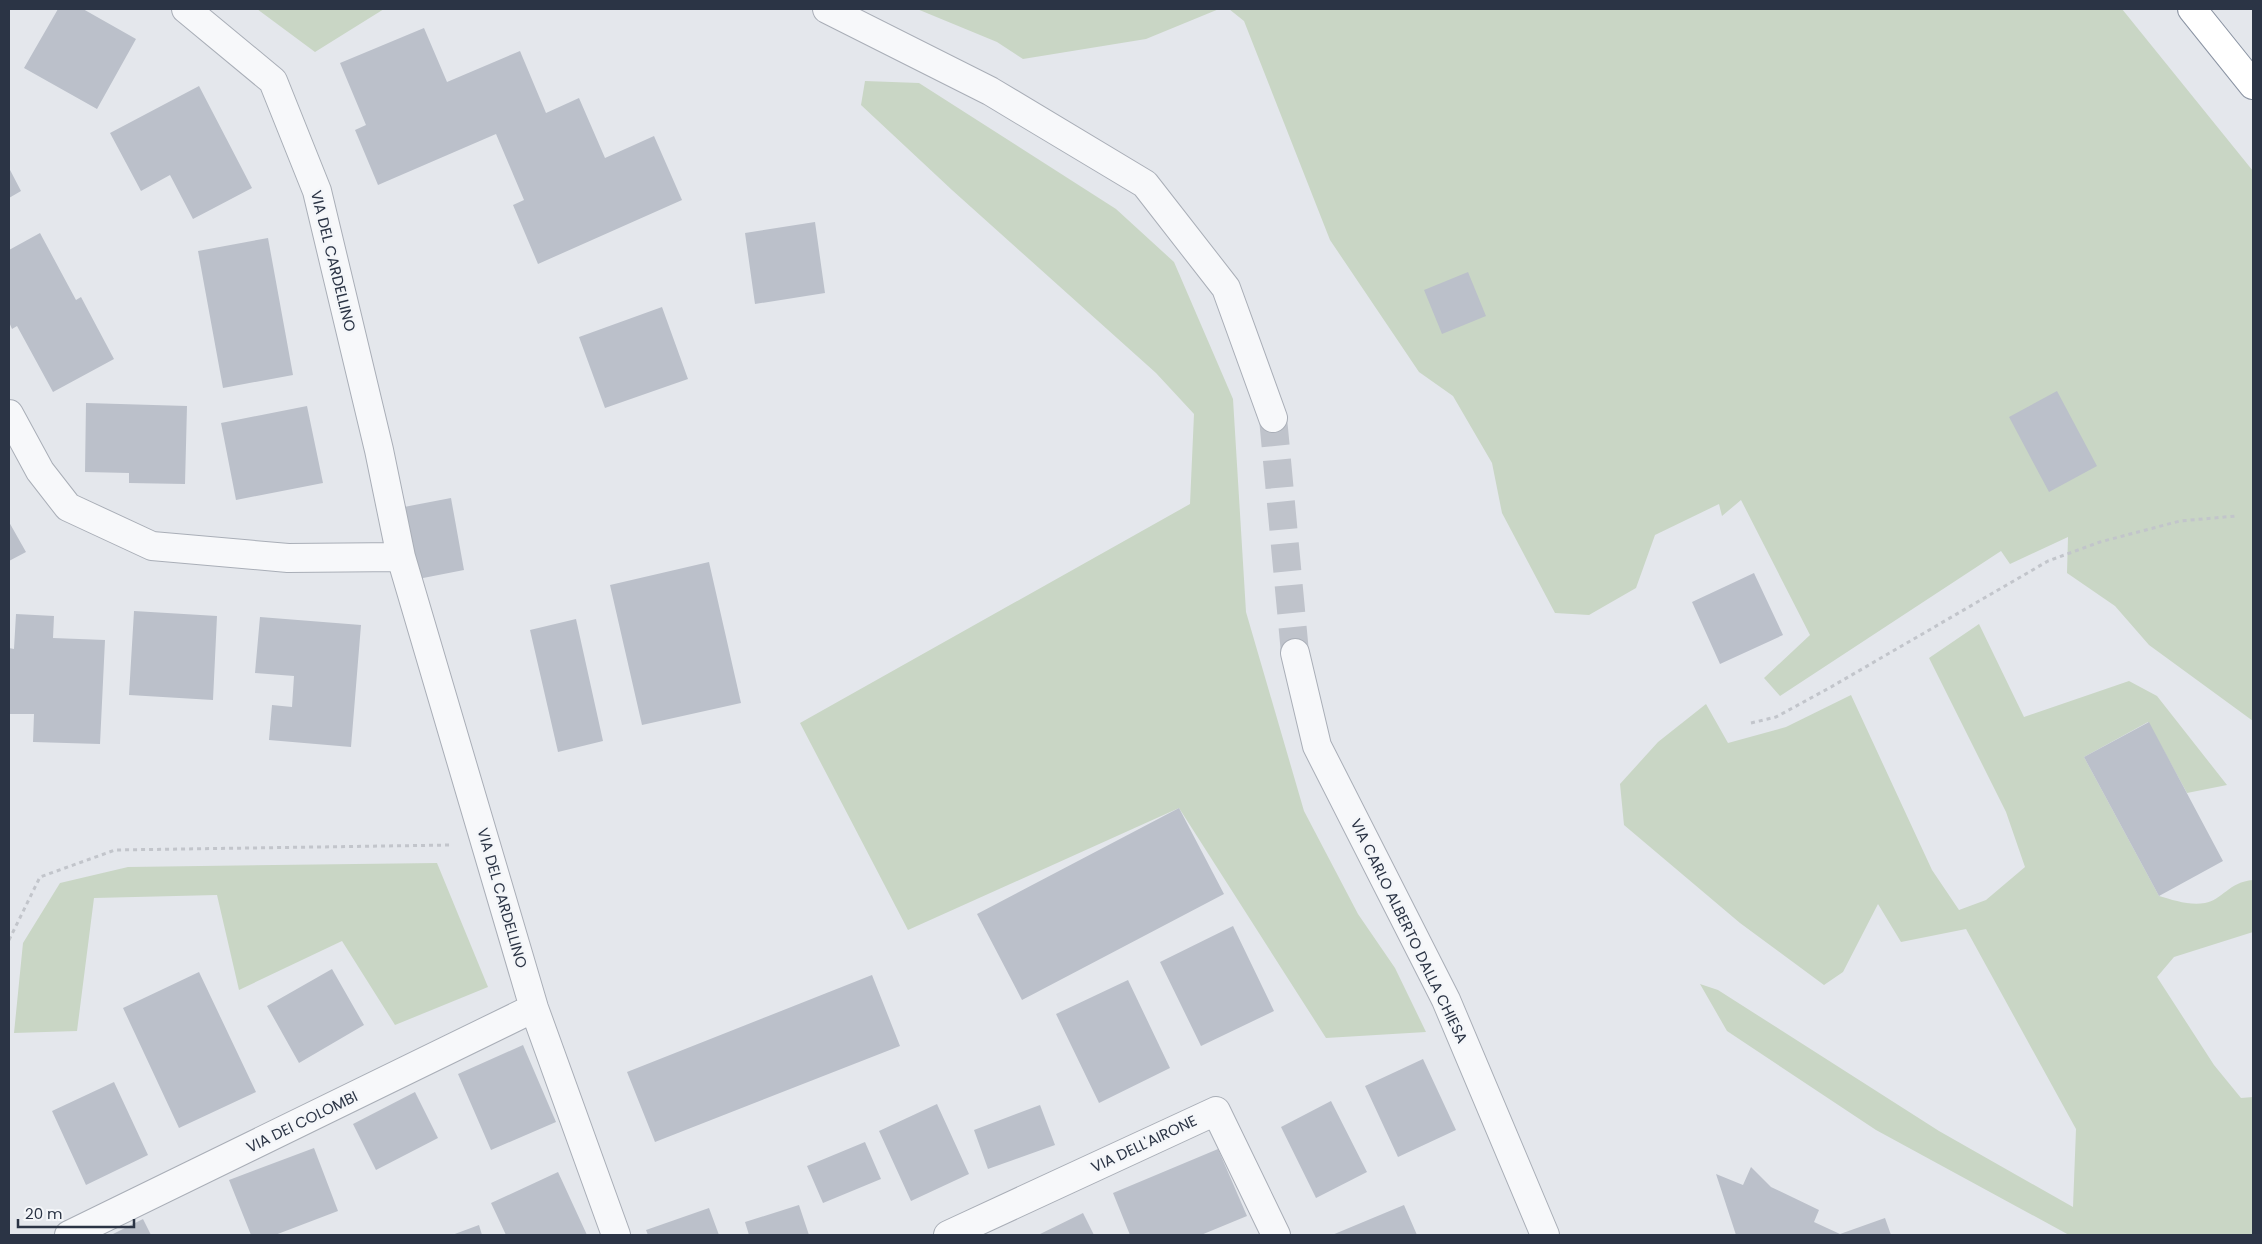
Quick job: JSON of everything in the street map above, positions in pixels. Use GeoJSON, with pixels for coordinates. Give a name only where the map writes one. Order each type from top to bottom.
{"type":"FeatureCollection","features":[{"type":"Feature","properties":{"kind":"highway"},"geometry":{"type":"LineString","coordinates":[[2192,9],[2253,85]]}},
{"type":"Feature","properties":{"kind":"street","name":"VIA DEL CARDELLINO"},"geometry":{"type":"LineString","coordinates":[[186,9],[273,81],[317,192],[379,450],[401,557],[534,1008],[616,1235]]}},
{"type":"Feature","properties":{"kind":"street"},"geometry":{"type":"LineString","coordinates":[[827,9],[990,91],[1144,184],[1226,288],[1273,418]]}},
{"type":"Feature","properties":{"kind":"street"},"geometry":{"type":"LineString","coordinates":[[9,414],[40,471],[68,507],[152,546],[288,558],[401,557]]}},
{"type":"Feature","properties":{"kind":"street","name":"VIA CARLO ALBERTO DALLA CHIESA"},"geometry":{"type":"LineString","coordinates":[[1295,653],[1317,746],[1446,1000],[1545,1235]]}},
{"type":"Feature","properties":{"kind":"street","name":"VIA DEI COLOMBI"},"geometry":{"type":"LineString","coordinates":[[69,1235],[534,1008]]}},
{"type":"Feature","properties":{"kind":"street","name":"VIA DELL'AIRONE"},"geometry":{"type":"LineString","coordinates":[[948,1235],[1216,1111],[1276,1235]]}},
{"type":"Feature","properties":{"kind":"path"},"geometry":{"type":"LineString","coordinates":[[1751,723],[1776,717],[1823,692],[2048,562],[2100,542],[2180,521],[2236,516]]}},
{"type":"Feature","properties":{"kind":"path"},"geometry":{"type":"LineString","coordinates":[[9,940],[40,877],[115,850],[365,848],[486,844]]}},
{"type":"Feature","properties":{"kind":"green space"},"geometry":{"type":"Polygon","coordinates":[[[257,9],[384,9],[315,52],[257,9]]]}},
{"type":"Feature","properties":{"kind":"green space"},"geometry":{"type":"Polygon","coordinates":[[[917,9],[1219,9],[1146,39],[1023,59],[997,42],[917,9]]]}},
{"type":"Feature","properties":{"kind":"green space"},"geometry":{"type":"Polygon","coordinates":[[[1229,9],[2122,9],[2253,171],[2253,721],[2149,645],[2115,606],[2067,573],[2068,537],[2010,564],[2001,551],[1780,696],[1764,678],[1810,635],[1741,500],[1722,516],[1719,504],[1655,535],[1636,588],[1589,615],[1555,613],[1502,513],[1492,463],[1453,396],[1419,372],[1330,240],[1244,21],[1229,9]]]}},
{"type":"Feature","properties":{"kind":"green space"},"geometry":{"type":"Polygon","coordinates":[[[865,81],[919,83],[1116,209],[1174,262],[1233,399],[1246,612],[1304,811],[1358,914],[1395,968],[1426,1032],[1326,1038],[1179,808],[908,930],[800,723],[1190,504],[1194,414],[1156,373],[952,190],[861,105],[865,81]]]}},
{"type":"Feature","properties":{"kind":"green space"},"geometry":{"type":"Polygon","coordinates":[[[1979,624],[2024,717],[2129,681],[2157,696],[2227,785],[2187,793],[2148,722],[2084,757],[2159,896],[2188,903],[2205,903],[2238,884],[2253,880],[2253,932],[2174,957],[2157,977],[2214,1065],[2241,1098],[2253,1097],[2253,1235],[2069,1235],[1876,1130],[1727,1031],[1700,984],[1718,990],[1939,1131],[2073,1207],[2076,1129],[1966,929],[1901,942],[1878,904],[1843,972],[1824,985],[1740,923],[1624,825],[1620,784],[1658,742],[1706,704],[1728,743],[1786,727],[1851,695],[1932,870],[1959,910],[1986,900],[2025,867],[2006,812],[1929,658],[1979,624]]]}},
{"type":"Feature","properties":{"kind":"green space"},"geometry":{"type":"Polygon","coordinates":[[[437,863],[488,987],[395,1025],[342,941],[239,990],[217,895],[94,898],[77,1031],[14,1033],[23,943],[60,883],[128,867],[437,863]]]}},
{"type":"Feature","properties":{"kind":"building"},"geometry":{"type":"Polygon","coordinates":[[[58,9],[83,9],[136,39],[97,109],[24,68],[58,9]]]}},
{"type":"Feature","properties":{"kind":"building"},"geometry":{"type":"Polygon","coordinates":[[[424,28],[447,82],[520,51],[546,113],[579,98],[605,158],[654,136],[682,200],[538,264],[513,205],[524,200],[496,134],[378,185],[355,130],[366,125],[340,63],[424,28]]]}},
{"type":"Feature","properties":{"kind":"building"},"geometry":{"type":"Polygon","coordinates":[[[199,86],[252,188],[193,219],[170,175],[141,191],[110,133],[199,86]]]}},
{"type":"Feature","properties":{"kind":"building"},"geometry":{"type":"Polygon","coordinates":[[[9,168],[21,191],[9,198],[9,168]]]}},
{"type":"Feature","properties":{"kind":"building"},"geometry":{"type":"Polygon","coordinates":[[[815,222],[825,293],[755,304],[745,233],[815,222]]]}},
{"type":"Feature","properties":{"kind":"building"},"geometry":{"type":"Polygon","coordinates":[[[40,233],[76,300],[81,297],[114,359],[53,392],[17,326],[12,329],[9,322],[9,250],[40,233]]]}},
{"type":"Feature","properties":{"kind":"building"},"geometry":{"type":"Polygon","coordinates":[[[268,238],[293,375],[223,388],[198,251],[268,238]]]}},
{"type":"Feature","properties":{"kind":"building"},"geometry":{"type":"Polygon","coordinates":[[[1468,272],[1486,316],[1442,334],[1424,290],[1468,272]]]}},
{"type":"Feature","properties":{"kind":"building"},"geometry":{"type":"Polygon","coordinates":[[[662,307],[688,379],[605,408],[579,337],[662,307]]]}},
{"type":"Feature","properties":{"kind":"building"},"geometry":{"type":"Polygon","coordinates":[[[2057,391],[2097,466],[2049,492],[2009,417],[2057,391]]]}},
{"type":"Feature","properties":{"kind":"building"},"geometry":{"type":"Polygon","coordinates":[[[86,403],[187,406],[185,484],[129,483],[129,473],[85,472],[86,403]]]}},
{"type":"Feature","properties":{"kind":"building"},"geometry":{"type":"Polygon","coordinates":[[[307,406],[323,483],[236,500],[221,423],[307,406]]]}},
{"type":"Feature","properties":{"kind":"building"},"geometry":{"type":"Polygon","coordinates":[[[451,498],[464,570],[418,579],[404,507],[451,498]]]}},
{"type":"Feature","properties":{"kind":"building"},"geometry":{"type":"Polygon","coordinates":[[[9,522],[26,552],[9,561],[9,522]]]}},
{"type":"Feature","properties":{"kind":"building"},"geometry":{"type":"Polygon","coordinates":[[[709,562],[741,703],[642,725],[610,585],[709,562]]]}},
{"type":"Feature","properties":{"kind":"building"},"geometry":{"type":"Polygon","coordinates":[[[1754,573],[1783,635],[1720,664],[1692,602],[1754,573]]]}},
{"type":"Feature","properties":{"kind":"building"},"geometry":{"type":"Polygon","coordinates":[[[134,611],[217,616],[213,700],[129,695],[134,611]]]}},
{"type":"Feature","properties":{"kind":"building"},"geometry":{"type":"Polygon","coordinates":[[[16,614],[54,616],[53,638],[105,640],[100,744],[33,742],[34,714],[9,714],[9,648],[14,649],[16,614]]]}},
{"type":"Feature","properties":{"kind":"building"},"geometry":{"type":"Polygon","coordinates":[[[260,617],[361,625],[351,747],[269,740],[272,705],[292,707],[294,676],[255,673],[260,617]]]}},
{"type":"Feature","properties":{"kind":"building"},"geometry":{"type":"Polygon","coordinates":[[[576,619],[603,741],[558,752],[530,630],[576,619]]]}},
{"type":"Feature","properties":{"kind":"building"},"geometry":{"type":"Polygon","coordinates":[[[2149,722],[2223,861],[2159,896],[2084,757],[2149,722]]]}},
{"type":"Feature","properties":{"kind":"building"},"geometry":{"type":"Polygon","coordinates":[[[1179,808],[1224,894],[1022,1000],[977,914],[1179,808]]]}},
{"type":"Feature","properties":{"kind":"building"},"geometry":{"type":"Polygon","coordinates":[[[1233,926],[1274,1011],[1201,1046],[1160,962],[1233,926]]]}},
{"type":"Feature","properties":{"kind":"building"},"geometry":{"type":"Polygon","coordinates":[[[332,969],[364,1025],[299,1063],[267,1006],[332,969]]]}},
{"type":"Feature","properties":{"kind":"building"},"geometry":{"type":"Polygon","coordinates":[[[199,972],[256,1092],[179,1128],[123,1008],[199,972]]]}},
{"type":"Feature","properties":{"kind":"building"},"geometry":{"type":"Polygon","coordinates":[[[872,975],[900,1046],[655,1142],[627,1072],[872,975]]]}},
{"type":"Feature","properties":{"kind":"building"},"geometry":{"type":"Polygon","coordinates":[[[1128,980],[1170,1068],[1099,1103],[1056,1014],[1128,980]]]}},
{"type":"Feature","properties":{"kind":"building"},"geometry":{"type":"Polygon","coordinates":[[[523,1045],[556,1122],[491,1150],[458,1074],[523,1045]]]}},
{"type":"Feature","properties":{"kind":"building"},"geometry":{"type":"Polygon","coordinates":[[[1423,1059],[1456,1130],[1398,1157],[1365,1086],[1423,1059]]]}},
{"type":"Feature","properties":{"kind":"building"},"geometry":{"type":"Polygon","coordinates":[[[114,1082],[148,1155],[86,1185],[52,1111],[114,1082]]]}},
{"type":"Feature","properties":{"kind":"building"},"geometry":{"type":"Polygon","coordinates":[[[415,1092],[438,1138],[376,1170],[353,1124],[415,1092]]]}},
{"type":"Feature","properties":{"kind":"building"},"geometry":{"type":"Polygon","coordinates":[[[1331,1101],[1367,1172],[1316,1198],[1281,1127],[1331,1101]]]}},
{"type":"Feature","properties":{"kind":"building"},"geometry":{"type":"Polygon","coordinates":[[[937,1104],[969,1174],[911,1201],[879,1131],[937,1104]]]}},
{"type":"Feature","properties":{"kind":"building"},"geometry":{"type":"Polygon","coordinates":[[[1040,1105],[1055,1145],[988,1169],[974,1130],[1040,1105]]]}},
{"type":"Feature","properties":{"kind":"building"},"geometry":{"type":"Polygon","coordinates":[[[865,1142],[881,1179],[823,1203],[807,1166],[865,1142]]]}},
{"type":"Feature","properties":{"kind":"building"},"geometry":{"type":"Polygon","coordinates":[[[314,1148],[338,1211],[275,1235],[251,1235],[229,1180],[314,1148]]]}},
{"type":"Feature","properties":{"kind":"building"},"geometry":{"type":"Polygon","coordinates":[[[1218,1149],[1247,1216],[1201,1235],[1130,1235],[1113,1193],[1218,1149]]]}},
{"type":"Feature","properties":{"kind":"building"},"geometry":{"type":"Polygon","coordinates":[[[1751,1167],[1771,1187],[1819,1210],[1814,1222],[1840,1234],[1885,1218],[1891,1235],[1736,1235],[1716,1174],[1743,1185],[1751,1167]]]}},
{"type":"Feature","properties":{"kind":"building"},"geometry":{"type":"Polygon","coordinates":[[[558,1172],[587,1235],[506,1235],[491,1203],[558,1172]]]}},
{"type":"Feature","properties":{"kind":"building"},"geometry":{"type":"Polygon","coordinates":[[[799,1205],[809,1235],[749,1235],[745,1222],[799,1205]]]}},
{"type":"Feature","properties":{"kind":"building"},"geometry":{"type":"Polygon","coordinates":[[[1404,1205],[1417,1235],[1332,1235],[1404,1205]]]}},
{"type":"Feature","properties":{"kind":"building"},"geometry":{"type":"Polygon","coordinates":[[[709,1208],[719,1235],[648,1235],[646,1230],[709,1208]]]}},
{"type":"Feature","properties":{"kind":"building"},"geometry":{"type":"Polygon","coordinates":[[[1083,1213],[1094,1235],[1038,1235],[1083,1213]]]}},
{"type":"Feature","properties":{"kind":"building"},"geometry":{"type":"Polygon","coordinates":[[[143,1219],[151,1235],[111,1235],[143,1219]]]}},
{"type":"Feature","properties":{"kind":"building"},"geometry":{"type":"Polygon","coordinates":[[[479,1225],[482,1235],[452,1235],[479,1225]]]}},
{"type":"Feature","properties":{"kind":"tunnel"},"geometry":{"type":"LineString","coordinates":[[1273,418],[1295,653]]}}]}
